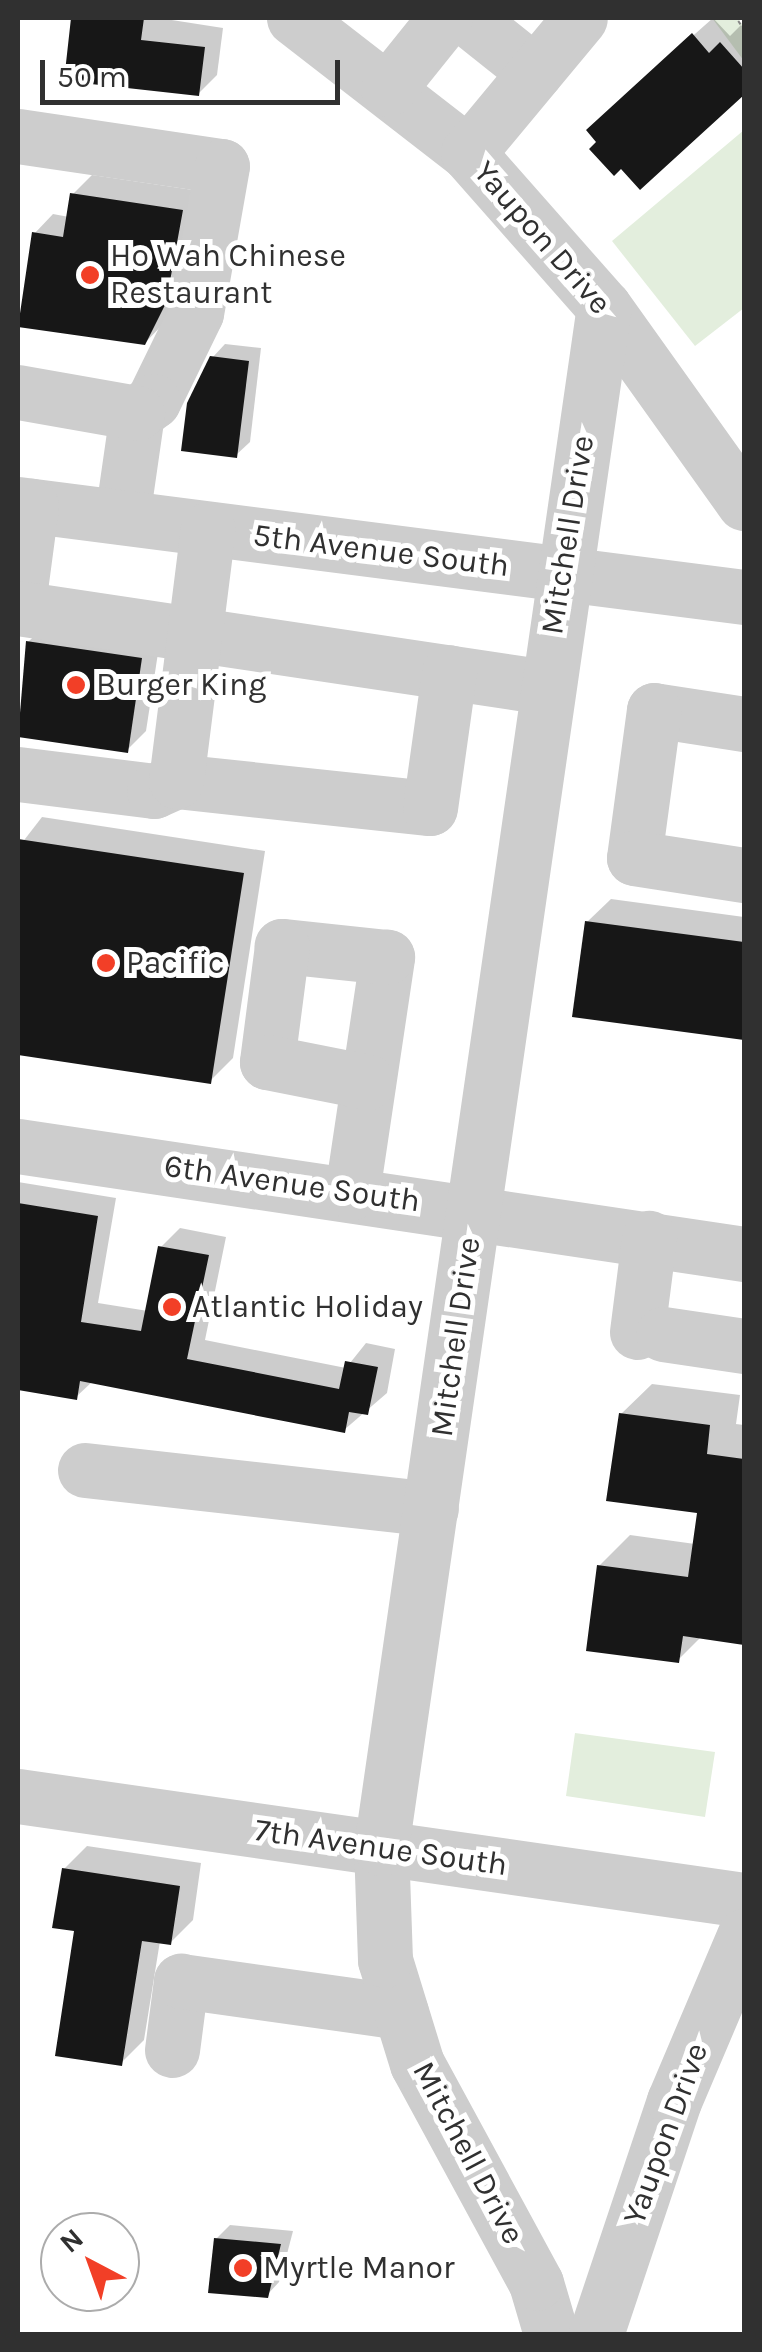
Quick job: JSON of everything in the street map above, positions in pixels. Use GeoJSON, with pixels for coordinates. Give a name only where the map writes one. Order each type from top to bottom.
{"type":"FeatureCollection","features":[{"type":"Feature","properties":{"kind":"street","name":"Yaupon Drive"},"geometry":{"type":"LineString","coordinates":[[294,18],[350,35],[388,89],[468,153],[604,307],[744,502]]}},
{"type":"Feature","properties":{"kind":"street"},"geometry":{"type":"LineString","coordinates":[[388,89],[445,18]]}},
{"type":"Feature","properties":{"kind":"street"},"geometry":{"type":"LineString","coordinates":[[468,18],[536,72]]}},
{"type":"Feature","properties":{"kind":"street"},"geometry":{"type":"LineString","coordinates":[[468,153],[580,18]]}},
{"type":"Feature","properties":{"kind":"street"},"geometry":{"type":"LineString","coordinates":[[18,136],[222,166],[196,312],[153,401],[137,413],[122,518]]}},
{"type":"Feature","properties":{"kind":"street","name":"Mitchell Drive"},"geometry":{"type":"LineString","coordinates":[[551,2334],[536,2283],[418,2064],[385,1960],[381,1848],[475,1209],[561,574],[604,307]]}},
{"type":"Feature","properties":{"kind":"street"},"geometry":{"type":"LineString","coordinates":[[18,392],[137,413]]}},
{"type":"Feature","properties":{"kind":"street"},"geometry":{"type":"LineString","coordinates":[[24,505],[18,606],[196,630],[546,687]]}},
{"type":"Feature","properties":{"kind":"street","name":"5th Avenue South"},"geometry":{"type":"LineString","coordinates":[[24,505],[744,598]]}},
{"type":"Feature","properties":{"kind":"street"},"geometry":{"type":"LineString","coordinates":[[176,780],[208,528]]}},
{"type":"Feature","properties":{"kind":"street"},"geometry":{"type":"LineString","coordinates":[[18,774],[154,792],[176,780],[430,808],[449,672]]}},
{"type":"Feature","properties":{"kind":"street"},"geometry":{"type":"LineString","coordinates":[[744,724],[654,710],[634,858],[744,875]]}},
{"type":"Feature","properties":{"kind":"street"},"geometry":{"type":"LineString","coordinates":[[352,1192],[368,1082]]}},
{"type":"Feature","properties":{"kind":"street","name":"6th Avenue South"},"geometry":{"type":"LineString","coordinates":[[18,1146],[475,1209],[744,1254]]}},
{"type":"Feature","properties":{"kind":"street"},"geometry":{"type":"LineString","coordinates":[[649,1238],[650,1333],[744,1346]]}},
{"type":"Feature","properties":{"kind":"street"},"geometry":{"type":"LineString","coordinates":[[85,1470],[431,1510]]}},
{"type":"Feature","properties":{"kind":"street","name":"7th Avenue South"},"geometry":{"type":"LineString","coordinates":[[18,1796],[744,1900]]}},
{"type":"Feature","properties":{"kind":"street","name":"Yaupon Drive"},"geometry":{"type":"LineString","coordinates":[[596,2334],[674,2101],[744,1936]]}},
{"type":"Feature","properties":{"kind":"street"},"geometry":{"type":"LineString","coordinates":[[172,2050],[182,1981],[401,2012]]}},
{"type":"Feature","properties":{"kind":"green space"},"geometry":{"type":"Polygon","coordinates":[[[712,18],[744,18],[744,61],[712,18]]]}},
{"type":"Feature","properties":{"kind":"green space"},"geometry":{"type":"Polygon","coordinates":[[[744,130],[744,308],[695,346],[612,241],[744,130]]]}},
{"type":"Feature","properties":{"kind":"green space"},"geometry":{"type":"Polygon","coordinates":[[[575,1733],[715,1752],[705,1817],[566,1796],[575,1733]]]}},
{"type":"Feature","properties":{"kind":"building"},"geometry":{"type":"Polygon","coordinates":[[[71,18],[144,18],[141,40],[205,47],[199,96],[64,81],[71,18]]]}},
{"type":"Feature","properties":{"kind":"building"},"geometry":{"type":"Polygon","coordinates":[[[692,33],[709,53],[720,42],[744,69],[744,95],[640,190],[621,169],[614,176],[589,149],[596,142],[586,130],[692,33]]]}},
{"type":"Feature","properties":{"kind":"building"},"geometry":{"type":"Polygon","coordinates":[[[70,193],[183,210],[166,303],[145,345],[18,327],[32,232],[63,237],[70,193]]]}},
{"type":"Feature","properties":{"kind":"building"},"geometry":{"type":"Polygon","coordinates":[[[210,356],[249,361],[237,458],[181,451],[187,403],[210,356]]]}},
{"type":"Feature","properties":{"kind":"building"},"geometry":{"type":"Polygon","coordinates":[[[26,641],[142,658],[128,753],[18,737],[26,641]]]}},
{"type":"Feature","properties":{"kind":"building"},"geometry":{"type":"Polygon","coordinates":[[[18,839],[244,873],[211,1084],[18,1055],[18,839]]]}},
{"type":"Feature","properties":{"kind":"building"},"geometry":{"type":"Polygon","coordinates":[[[585,921],[744,942],[744,1040],[572,1017],[585,921]]]}},
{"type":"Feature","properties":{"kind":"building"},"geometry":{"type":"Polygon","coordinates":[[[18,1203],[98,1216],[81,1322],[141,1331],[158,1246],[209,1255],[187,1359],[339,1389],[345,1361],[378,1367],[368,1415],[349,1412],[345,1433],[80,1381],[77,1400],[18,1390],[18,1203]]]}},
{"type":"Feature","properties":{"kind":"building"},"geometry":{"type":"Polygon","coordinates":[[[619,1413],[710,1425],[707,1454],[744,1459],[744,1645],[683,1636],[679,1663],[586,1651],[597,1565],[688,1577],[697,1513],[606,1501],[619,1413]]]}},
{"type":"Feature","properties":{"kind":"building"},"geometry":{"type":"Polygon","coordinates":[[[62,1868],[180,1886],[171,1945],[142,1941],[122,2066],[55,2056],[74,1931],[52,1928],[62,1868]]]}},
{"type":"Feature","properties":{"kind":"building","name":"Myrtle Manor"},"geometry":{"type":"Polygon","coordinates":[[[214,2238],[281,2244],[268,2298],[208,2293],[214,2238]]]}},
{"type":"Feature","properties":{"kind":"place","name":"Ho Wah Chinese Restaurant"},"geometry":{"type":"Point","coordinates":[90,275]}},
{"type":"Feature","properties":{"kind":"place","name":"Burger King"},"geometry":{"type":"Point","coordinates":[76,685]}},
{"type":"Feature","properties":{"kind":"place","name":"Pacific"},"geometry":{"type":"Point","coordinates":[106,963]}},
{"type":"Feature","properties":{"kind":"place","name":"Atlantic Holiday"},"geometry":{"type":"Point","coordinates":[172,1307]}},
{"type":"Feature","properties":{"kind":"place","name":"Myrtle Manor"},"geometry":{"type":"Point","coordinates":[243,2268]}}]}
